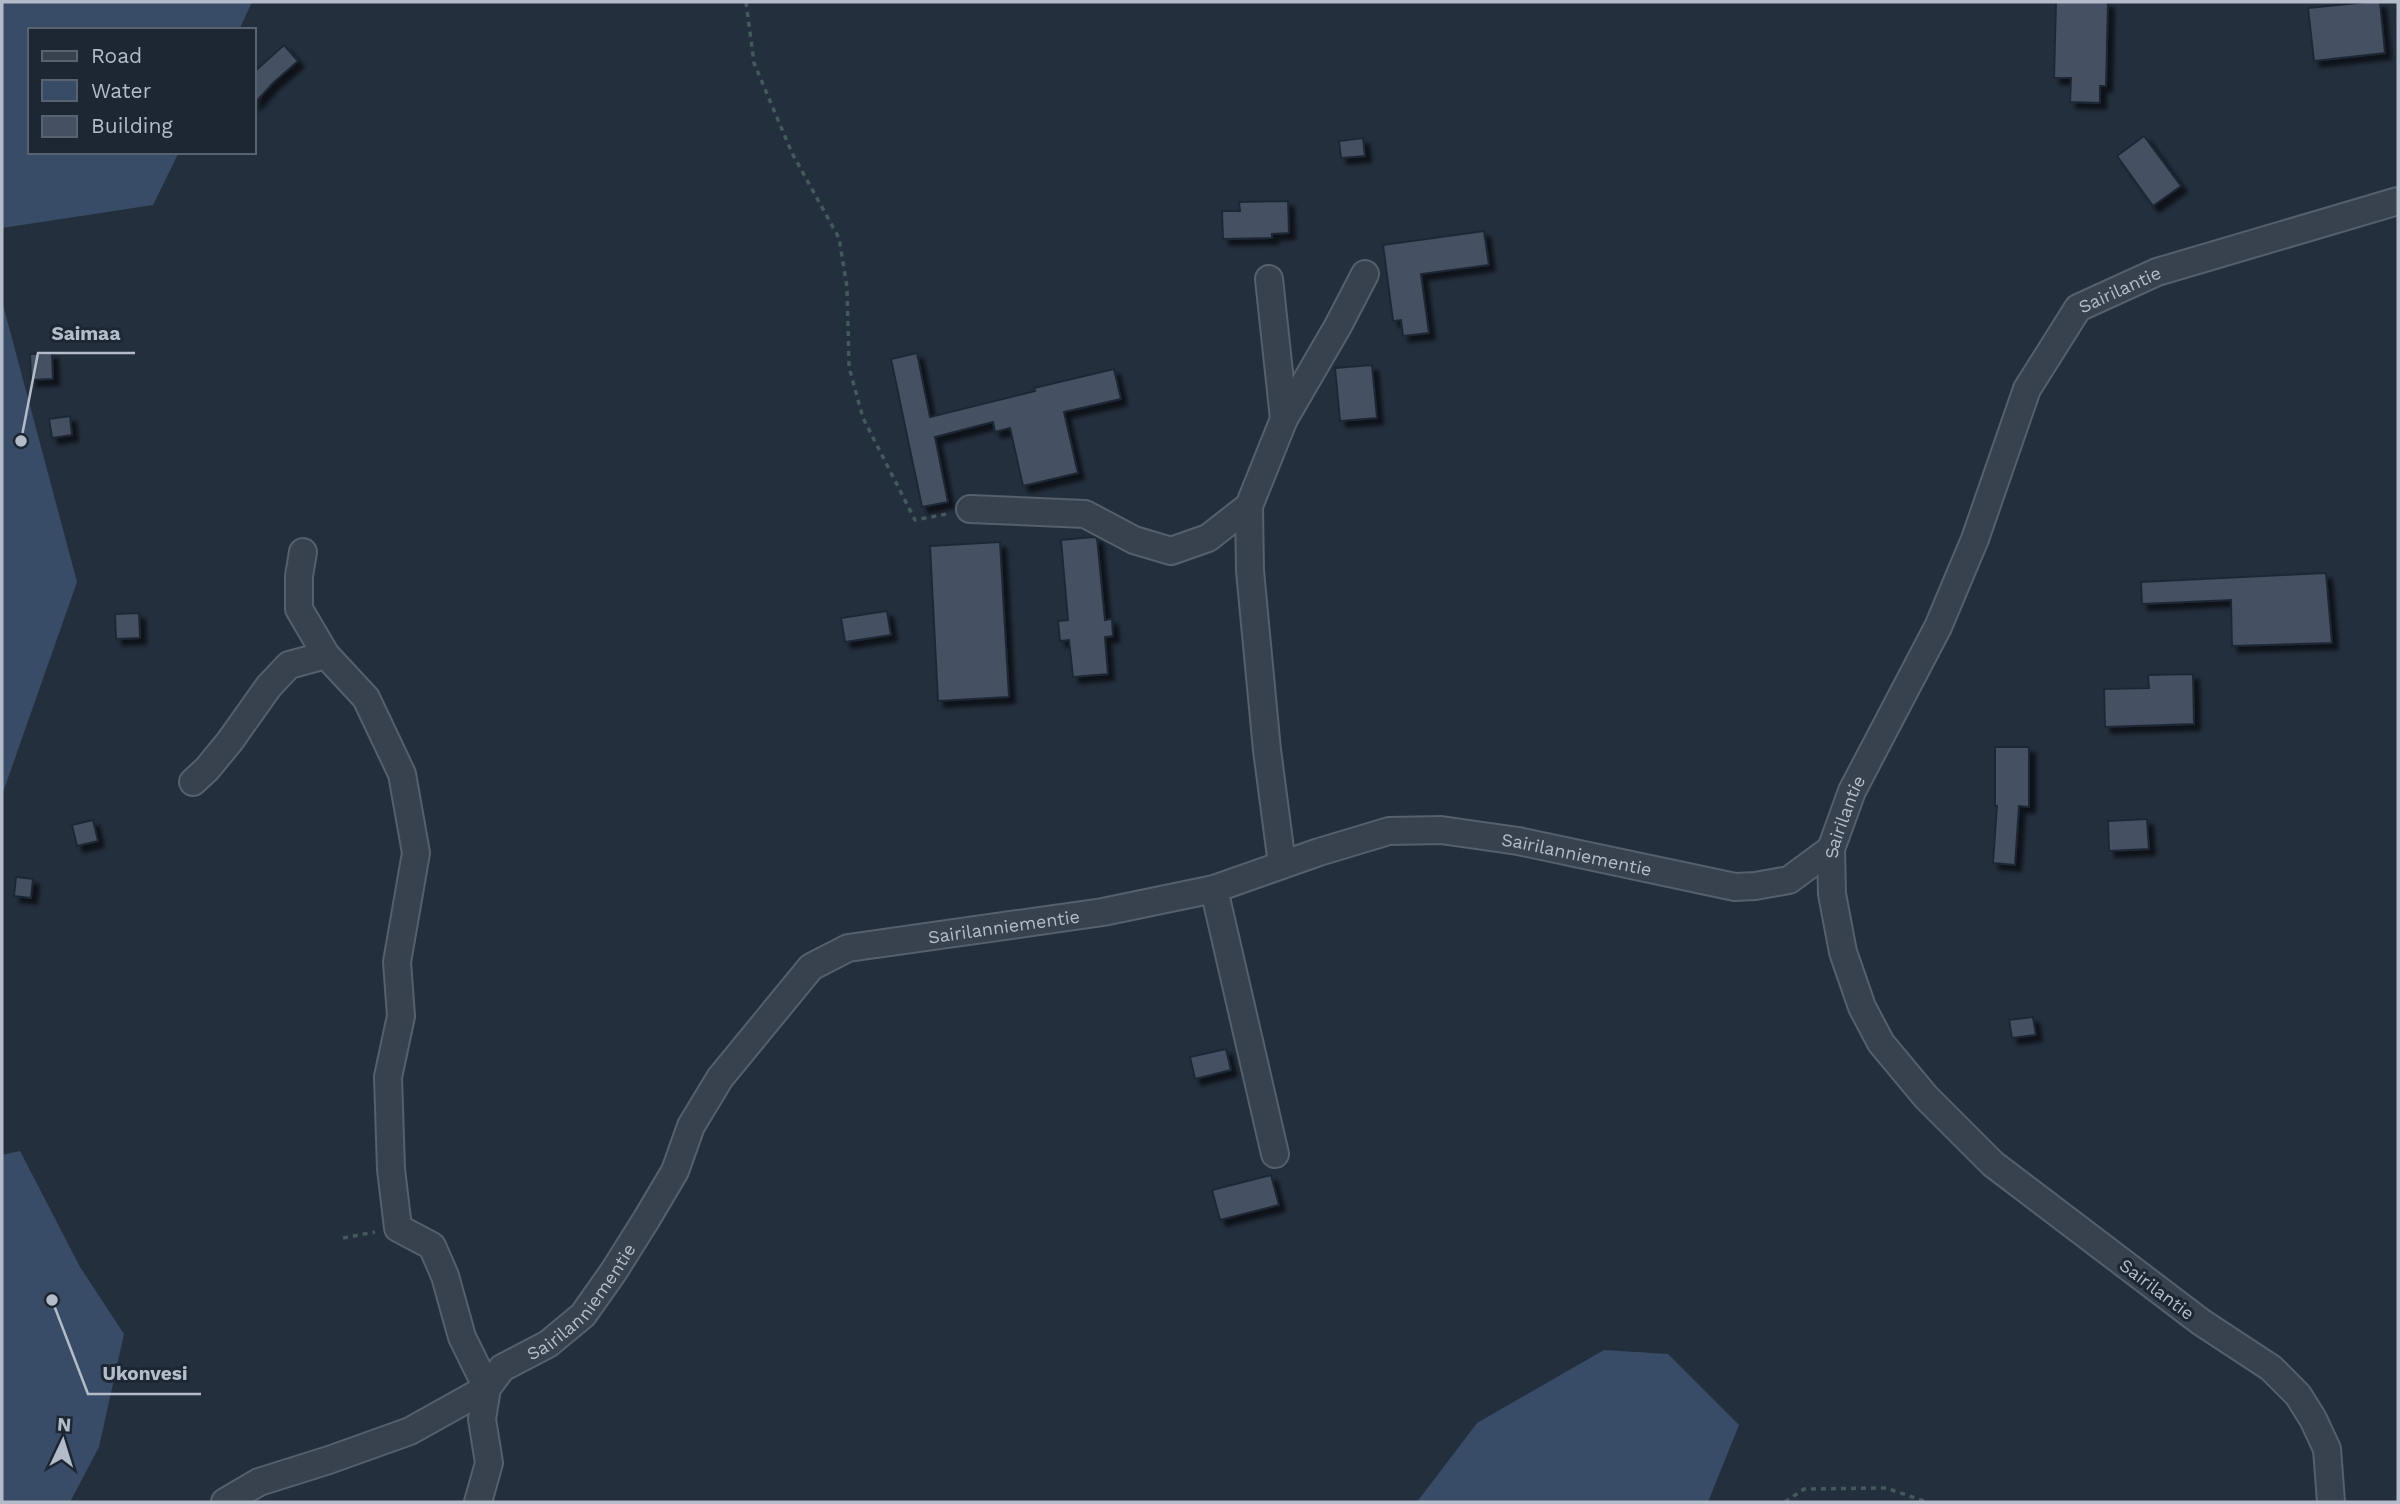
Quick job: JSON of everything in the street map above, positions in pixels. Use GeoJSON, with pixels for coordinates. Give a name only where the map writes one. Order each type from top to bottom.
{"type":"FeatureCollection","features":[{"type":"Feature","properties":{"kind":"street","name":"Sairilantie"},"geometry":{"type":"LineString","coordinates":[[2331,1502],[2327,1449],[2298,1395],[2271,1368],[2201,1322],[1993,1164],[1926,1097],[1881,1043],[1862,1007],[1843,952],[1832,894],[1831,849],[1852,791],[1938,627],[1975,539],[2027,389],[2078,308],[2157,272],[2398,201]]}},
{"type":"Feature","properties":{"kind":"street"},"geometry":{"type":"LineString","coordinates":[[1282,864],[1267,750],[1253,598],[1249,506],[1284,419],[1365,274]]}},
{"type":"Feature","properties":{"kind":"street"},"geometry":{"type":"LineString","coordinates":[[1269,279],[1284,419]]}},
{"type":"Feature","properties":{"kind":"street"},"geometry":{"type":"LineString","coordinates":[[970,509],[1085,514],[1134,540],[1171,551],[1208,538],[1249,506]]}},
{"type":"Feature","properties":{"kind":"street"},"geometry":{"type":"LineString","coordinates":[[303,552],[299,576],[299,609],[326,655],[366,698],[402,774],[416,853],[397,962],[401,1016],[388,1077],[391,1169],[397,1228],[432,1247],[445,1276],[462,1338],[487,1388],[482,1419],[489,1463],[478,1502]]}},
{"type":"Feature","properties":{"kind":"street"},"geometry":{"type":"LineString","coordinates":[[193,782],[230,741],[269,686],[289,665],[326,655]]}},
{"type":"Feature","properties":{"kind":"street","name":"Sairilanniementie"},"geometry":{"type":"LineString","coordinates":[[225,1502],[259,1482],[410,1431],[487,1388],[502,1368],[548,1344],[583,1315],[675,1171],[691,1126],[720,1078],[811,967],[848,948],[1103,912],[1214,889],[1282,864],[1389,831],[1441,830],[1518,841],[1735,887],[1789,880],[1831,849]]}},
{"type":"Feature","properties":{"kind":"street"},"geometry":{"type":"LineString","coordinates":[[1214,889],[1275,1153]]}},
{"type":"Feature","properties":{"kind":"path"},"geometry":{"type":"LineString","coordinates":[[746,2],[754,63],[792,153],[839,237],[847,287],[849,367],[863,418],[915,520],[970,509]]}},
{"type":"Feature","properties":{"kind":"path"},"geometry":{"type":"LineString","coordinates":[[343,1238],[397,1228]]}},
{"type":"Feature","properties":{"kind":"path"},"geometry":{"type":"LineString","coordinates":[[1785,1502],[1804,1489],[1886,1488],[1927,1502]]}},
{"type":"Feature","properties":{"kind":"water"},"geometry":{"type":"Polygon","coordinates":[[[2,2],[252,2],[240,28],[28,28],[28,154],[178,154],[153,205],[2,228],[2,2]]]}},
{"type":"Feature","properties":{"kind":"water"},"geometry":{"type":"Polygon","coordinates":[[[2,301],[77,582],[2,795],[2,301]]]}},
{"type":"Feature","properties":{"kind":"water"},"geometry":{"type":"Polygon","coordinates":[[[20,1151],[80,1267],[124,1334],[99,1447],[70,1502],[2,1502],[2,1155],[20,1151]]]}},
{"type":"Feature","properties":{"kind":"water"},"geometry":{"type":"Polygon","coordinates":[[[1604,1350],[1668,1354],[1739,1425],[1708,1502],[1417,1502],[1477,1423],[1604,1350]]]}},
{"type":"Feature","properties":{"kind":"building"},"geometry":{"type":"Polygon","coordinates":[[[2056,2],[2108,2],[2106,86],[2100,86],[2100,103],[2070,102],[2071,78],[2054,78],[2056,2]]]}},
{"type":"Feature","properties":{"kind":"building"},"geometry":{"type":"Polygon","coordinates":[[[2380,2],[2385,53],[2314,61],[2308,8],[2380,2]]]}},
{"type":"Feature","properties":{"kind":"building"},"geometry":{"type":"Polygon","coordinates":[[[284,45],[298,61],[256,102],[256,70],[284,45]]]}},
{"type":"Feature","properties":{"kind":"building"},"geometry":{"type":"Polygon","coordinates":[[[2144,136],[2181,186],[2153,206],[2117,156],[2144,136]]]}},
{"type":"Feature","properties":{"kind":"building"},"geometry":{"type":"Polygon","coordinates":[[[1363,138],[1365,156],[1341,158],[1339,141],[1363,138]]]}},
{"type":"Feature","properties":{"kind":"building"},"geometry":{"type":"Polygon","coordinates":[[[1288,201],[1289,233],[1272,234],[1272,238],[1223,239],[1222,211],[1240,211],[1239,202],[1288,201]]]}},
{"type":"Feature","properties":{"kind":"building"},"geometry":{"type":"Polygon","coordinates":[[[1484,231],[1489,265],[1421,274],[1429,333],[1403,336],[1401,320],[1393,321],[1383,245],[1484,231]]]}},
{"type":"Feature","properties":{"kind":"building"},"geometry":{"type":"Polygon","coordinates":[[[52,353],[53,379],[31,380],[30,354],[52,353]]]}},
{"type":"Feature","properties":{"kind":"building"},"geometry":{"type":"Polygon","coordinates":[[[917,353],[930,417],[1114,369],[1121,399],[1064,412],[1078,473],[1023,486],[1010,428],[995,432],[993,422],[935,437],[948,502],[922,507],[891,359],[917,353]]]}},
{"type":"Feature","properties":{"kind":"building"},"geometry":{"type":"Polygon","coordinates":[[[1372,365],[1377,418],[1340,421],[1335,368],[1372,365]]]}},
{"type":"Feature","properties":{"kind":"building"},"geometry":{"type":"Polygon","coordinates":[[[70,416],[72,435],[52,438],[49,419],[70,416]]]}},
{"type":"Feature","properties":{"kind":"building"},"geometry":{"type":"Polygon","coordinates":[[[1097,538],[1105,620],[1112,619],[1113,636],[1105,637],[1108,674],[1073,677],[1069,640],[1060,641],[1058,621],[1068,620],[1061,540],[1097,538]]]}},
{"type":"Feature","properties":{"kind":"building"},"geometry":{"type":"Polygon","coordinates":[[[1000,542],[1009,697],[938,701],[930,546],[1000,542]]]}},
{"type":"Feature","properties":{"kind":"building"},"geometry":{"type":"Polygon","coordinates":[[[2326,573],[2332,643],[2232,646],[2231,600],[2142,604],[2141,582],[2326,573]]]}},
{"type":"Feature","properties":{"kind":"building"},"geometry":{"type":"Polygon","coordinates":[[[887,611],[891,635],[845,642],[841,618],[887,611]]]}},
{"type":"Feature","properties":{"kind":"building"},"geometry":{"type":"Polygon","coordinates":[[[139,613],[140,638],[116,639],[115,614],[139,613]]]}},
{"type":"Feature","properties":{"kind":"building"},"geometry":{"type":"Polygon","coordinates":[[[2193,674],[2194,724],[2105,727],[2104,689],[2149,688],[2148,675],[2193,674]]]}},
{"type":"Feature","properties":{"kind":"building"},"geometry":{"type":"Polygon","coordinates":[[[1995,747],[2029,747],[2029,807],[2019,806],[2015,865],[1993,863],[1997,806],[1995,747]]]}},
{"type":"Feature","properties":{"kind":"building"},"geometry":{"type":"Polygon","coordinates":[[[2147,819],[2149,849],[2109,851],[2108,821],[2147,819]]]}},
{"type":"Feature","properties":{"kind":"building"},"geometry":{"type":"Polygon","coordinates":[[[93,820],[98,841],[77,846],[72,825],[93,820]]]}},
{"type":"Feature","properties":{"kind":"building"},"geometry":{"type":"Polygon","coordinates":[[[16,877],[33,879],[31,898],[14,896],[16,877]]]}},
{"type":"Feature","properties":{"kind":"building"},"geometry":{"type":"Polygon","coordinates":[[[2033,1017],[2036,1035],[2012,1038],[2009,1020],[2033,1017]]]}},
{"type":"Feature","properties":{"kind":"building"},"geometry":{"type":"Polygon","coordinates":[[[1226,1049],[1231,1070],[1195,1079],[1190,1057],[1226,1049]]]}},
{"type":"Feature","properties":{"kind":"building"},"geometry":{"type":"Polygon","coordinates":[[[1271,1175],[1279,1205],[1220,1220],[1212,1190],[1271,1175]]]}},
{"type":"Feature","properties":{"kind":"place","name":"Saimaa"},"geometry":{"type":"Point","coordinates":[21,441]}},
{"type":"Feature","properties":{"kind":"place","name":"Ukonvesi"},"geometry":{"type":"Point","coordinates":[52,1300]}}]}
